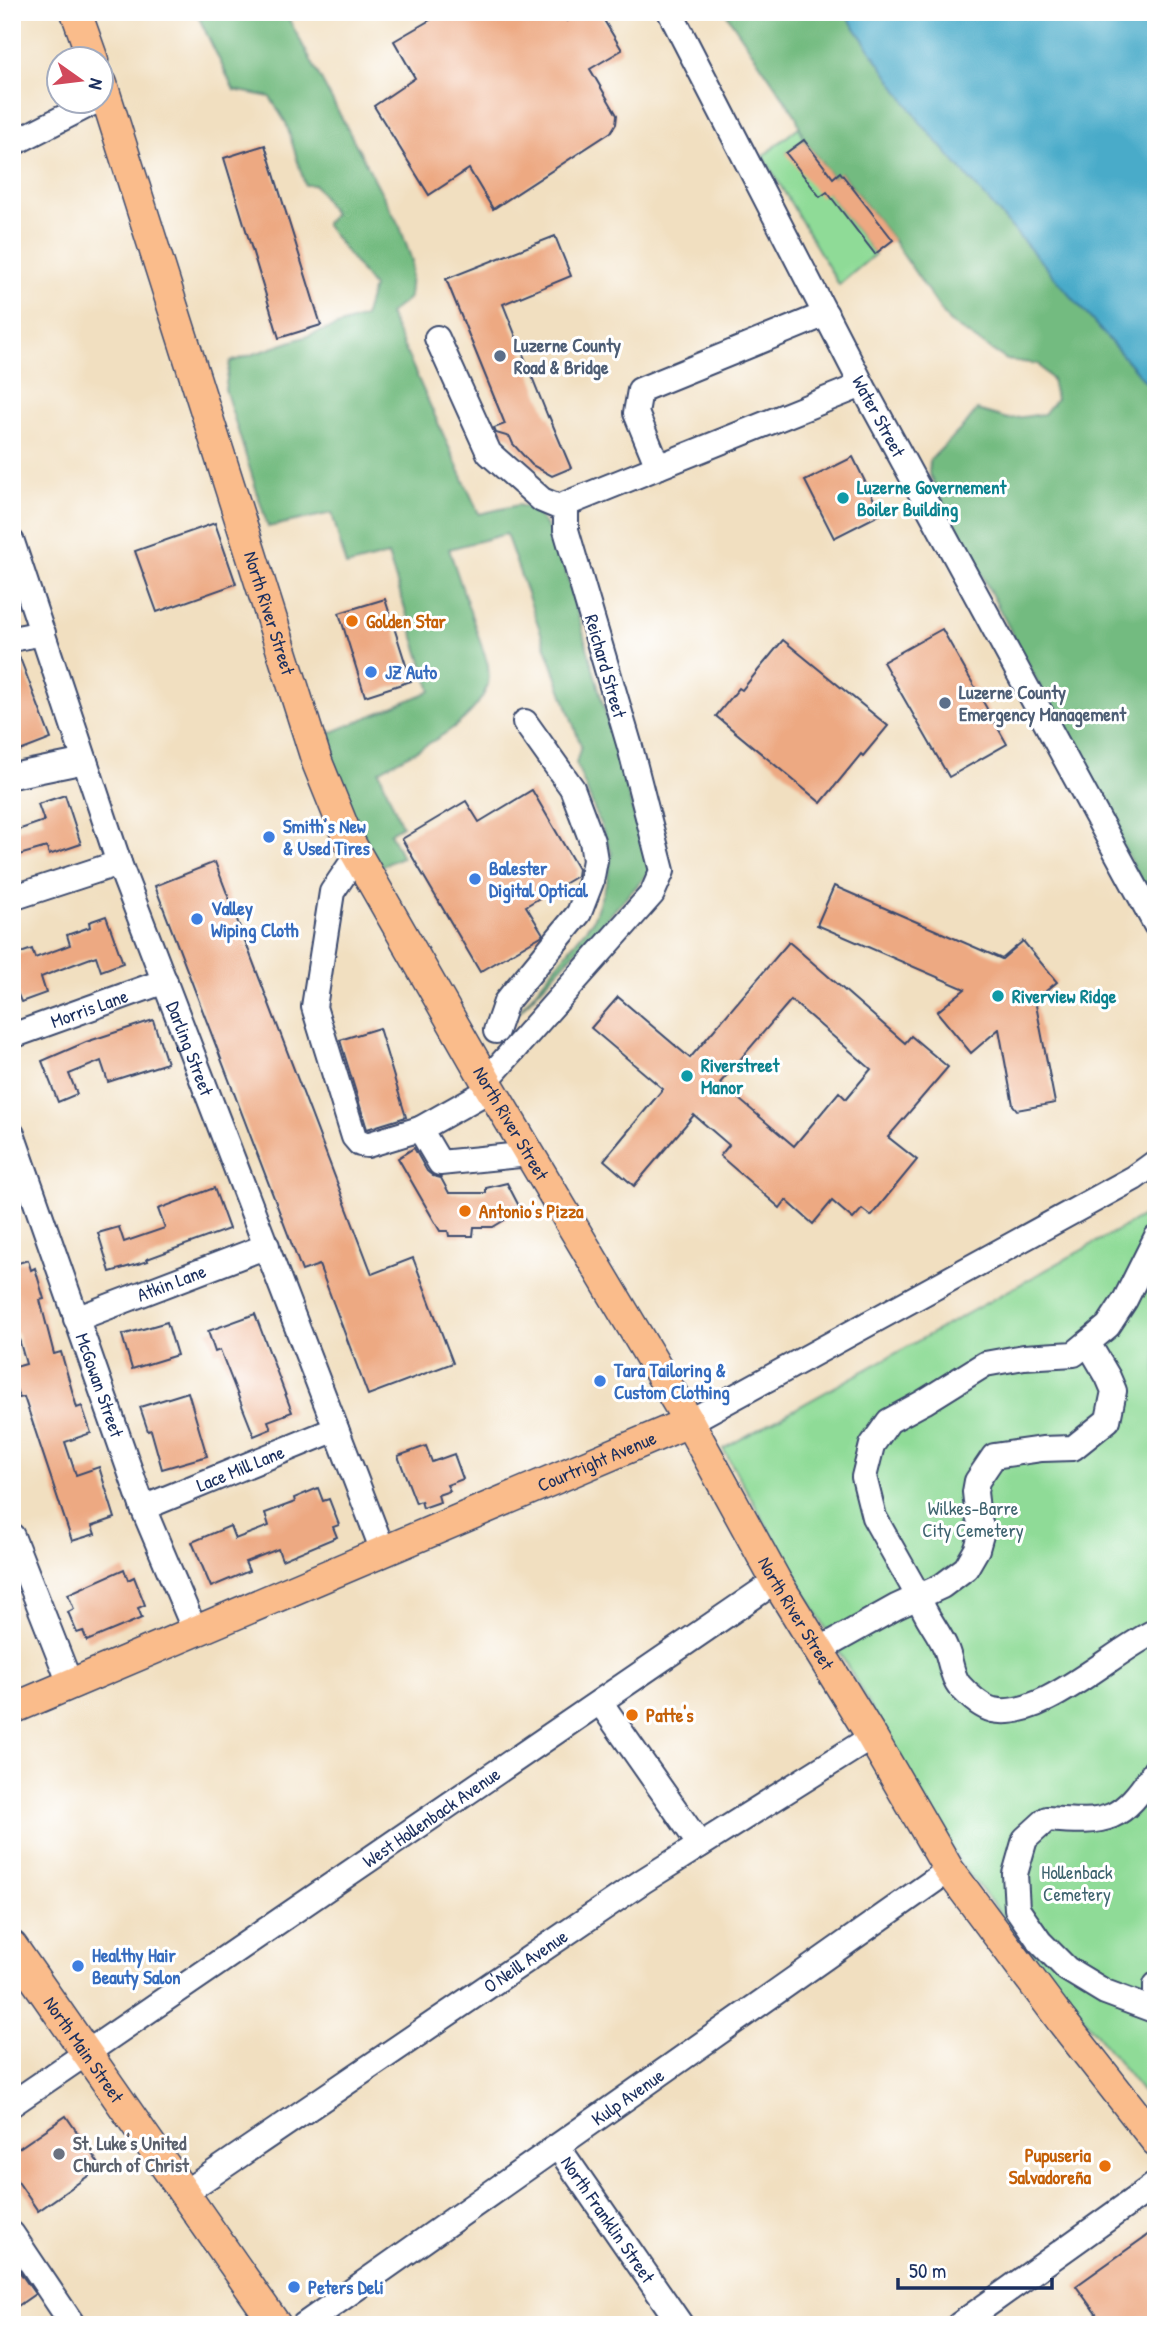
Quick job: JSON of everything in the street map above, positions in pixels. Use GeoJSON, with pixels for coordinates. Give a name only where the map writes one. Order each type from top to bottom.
{"type":"FeatureCollection","features":[{"type":"Feature","properties":{"kind":"main road"},"geometry":{"type":"LineString","coordinates":[[76,12],[88,46]]}},
{"type":"Feature","properties":{"kind":"main road","name":"North River Street"},"geometry":{"type":"LineString","coordinates":[[107,116],[317,762],[349,841],[488,1085],[689,1422],[776,1581],[872,1737],[949,1870],[1060,2020],[1152,2130]]}},
{"type":"Feature","properties":{"kind":"main road","name":"Courtright Avenue"},"geometry":{"type":"LineString","coordinates":[[12,1709],[689,1422]]}},
{"type":"Feature","properties":{"kind":"main road","name":"North Main Street"},"geometry":{"type":"LineString","coordinates":[[12,1946],[276,2325]]}},
{"type":"Feature","properties":{"kind":"street","name":"Water Street"},"geometry":{"type":"LineString","coordinates":[[670,12],[862,385],[1156,925]]}},
{"type":"Feature","properties":{"kind":"street"},"geometry":{"type":"LineString","coordinates":[[12,144],[62,116]]}},
{"type":"Feature","properties":{"kind":"street"},"geometry":{"type":"LineString","coordinates":[[658,467],[636,413],[640,390],[826,314]]}},
{"type":"Feature","properties":{"kind":"street"},"geometry":{"type":"LineString","coordinates":[[437,338],[489,453],[542,500],[566,510],[566,504],[862,385]]}},
{"type":"Feature","properties":{"kind":"street","name":"Reichard Street"},"geometry":{"type":"LineString","coordinates":[[357,855],[332,892],[314,1007],[354,1137],[360,1144],[367,1145],[421,1129],[488,1085],[516,1046],[652,894],[662,871],[630,747],[566,530],[566,510]]}},
{"type":"Feature","properties":{"kind":"street","name":"Darling Street"},"geometry":{"type":"LineString","coordinates":[[12,542],[119,863],[383,1551]]}},
{"type":"Feature","properties":{"kind":"street"},"geometry":{"type":"LineString","coordinates":[[12,639],[43,633]]}},
{"type":"Feature","properties":{"kind":"street"},"geometry":{"type":"LineString","coordinates":[[496,1031],[506,1002],[579,913],[591,882],[595,860],[592,841],[572,788],[525,722]]}},
{"type":"Feature","properties":{"kind":"street"},"geometry":{"type":"LineString","coordinates":[[12,776],[85,761]]}},
{"type":"Feature","properties":{"kind":"street"},"geometry":{"type":"LineString","coordinates":[[12,898],[119,863]]}},
{"type":"Feature","properties":{"kind":"street","name":"Morris Lane"},"geometry":{"type":"LineString","coordinates":[[12,1036],[165,981]]}},
{"type":"Feature","properties":{"kind":"street"},"geometry":{"type":"LineString","coordinates":[[465,1043],[477,1032],[496,1031],[516,1046]]}},
{"type":"Feature","properties":{"kind":"street"},"geometry":{"type":"LineString","coordinates":[[421,1129],[440,1163],[530,1154]]}},
{"type":"Feature","properties":{"kind":"street","name":"McGowan Street"},"geometry":{"type":"LineString","coordinates":[[12,1134],[143,1508],[195,1632]]}},
{"type":"Feature","properties":{"kind":"street","name":"Courtright Avenue"},"geometry":{"type":"LineString","coordinates":[[689,1422],[1122,1185],[1156,1162]]}},
{"type":"Feature","properties":{"kind":"street"},"geometry":{"type":"LineString","coordinates":[[1156,1238],[1125,1300],[1108,1326],[1088,1343],[1074,1353],[1024,1357],[985,1364],[889,1421],[872,1445],[864,1477],[874,1517],[922,1607],[934,1624],[957,1682],[972,1698],[993,1710],[1020,1709],[1047,1700],[1136,1640],[1156,1631]]}},
{"type":"Feature","properties":{"kind":"street","name":"Atkin Lane"},"geometry":{"type":"LineString","coordinates":[[76,1319],[267,1246]]}},
{"type":"Feature","properties":{"kind":"street"},"geometry":{"type":"LineString","coordinates":[[819,1650],[942,1586],[967,1568],[978,1549],[982,1531],[975,1492],[977,1481],[994,1456],[1042,1449],[1073,1448],[1108,1420],[1114,1391],[1088,1343]]}},
{"type":"Feature","properties":{"kind":"street","name":"Lace Mill Lane"},"geometry":{"type":"LineString","coordinates":[[143,1508],[337,1429]]}},
{"type":"Feature","properties":{"kind":"street"},"geometry":{"type":"LineString","coordinates":[[12,1536],[71,1685]]}},
{"type":"Feature","properties":{"kind":"street","name":"West Hollenback Avenue"},"geometry":{"type":"LineString","coordinates":[[12,2104],[776,1581]]}},
{"type":"Feature","properties":{"kind":"street"},"geometry":{"type":"LineString","coordinates":[[600,1702],[700,1845]]}},
{"type":"Feature","properties":{"kind":"street","name":"O'Neill Avenue"},"geometry":{"type":"LineString","coordinates":[[184,2193],[643,1881],[872,1737]]}},
{"type":"Feature","properties":{"kind":"street"},"geometry":{"type":"LineString","coordinates":[[1156,1769],[1133,1802],[1115,1815],[1087,1822],[1047,1819],[1025,1839],[1015,1874],[1017,1909],[1040,1942],[1067,1969],[1104,1992],[1156,2011]]}},
{"type":"Feature","properties":{"kind":"street","name":"Kulp Avenue"},"geometry":{"type":"LineString","coordinates":[[304,2325],[949,1870]]}},
{"type":"Feature","properties":{"kind":"street"},"geometry":{"type":"LineString","coordinates":[[1156,1985],[1156,2000]]}},
{"type":"Feature","properties":{"kind":"street","name":"North Franklin Street"},"geometry":{"type":"LineString","coordinates":[[558,2147],[681,2325]]}},
{"type":"Feature","properties":{"kind":"street"},"geometry":{"type":"LineString","coordinates":[[959,2325],[1156,2184]]}},
{"type":"Feature","properties":{"kind":"street"},"geometry":{"type":"LineString","coordinates":[[12,2234],[73,2325]]}},
{"type":"Feature","properties":{"kind":"green space"},"geometry":{"type":"Polygon","coordinates":[[[196,12],[285,12],[400,227],[412,261],[409,298],[389,314],[479,514],[518,505],[534,509],[558,543],[650,872],[516,1015],[593,920],[607,881],[612,854],[576,763],[581,746],[506,534],[449,549],[488,665],[488,685],[479,702],[455,726],[379,771],[402,826],[390,833],[402,857],[379,867],[356,831],[325,735],[431,691],[388,555],[346,566],[332,513],[268,527],[225,389],[230,362],[364,317],[373,287],[325,224],[334,214],[315,185],[305,185],[286,123],[270,97],[234,90],[196,12]]]}},
{"type":"Feature","properties":{"kind":"green space"},"geometry":{"type":"Polygon","coordinates":[[[725,12],[844,12],[921,122],[1156,394],[1156,910],[929,474],[930,460],[977,410],[1008,419],[1044,414],[1056,399],[1052,380],[1038,364],[1007,360],[949,322],[893,240],[841,173],[833,178],[804,140],[796,116],[725,12]]]}},
{"type":"Feature","properties":{"kind":"green space"},"geometry":{"type":"Polygon","coordinates":[[[800,126],[804,140],[787,153],[827,192],[875,254],[839,285],[763,156],[800,126]]]}},
{"type":"Feature","properties":{"kind":"green space","name":"Wilkes-Barre City Cemetery"},"geometry":{"type":"Polygon","coordinates":[[[1156,1209],[1156,2109],[960,1863],[723,1449],[1156,1209]]]}},
{"type":"Feature","properties":{"kind":"water"},"geometry":{"type":"Polygon","coordinates":[[[844,12],[1156,12],[1156,394],[920,122],[844,12]]]}},
{"type":"Feature","properties":{"kind":"building"},"geometry":{"type":"Polygon","coordinates":[[[444,12],[561,12],[567,21],[580,12],[599,12],[622,50],[590,69],[617,115],[611,132],[493,209],[469,169],[429,195],[374,106],[415,78],[394,41],[444,12]]]}},
{"type":"Feature","properties":{"kind":"building"},"geometry":{"type":"Polygon","coordinates":[[[804,140],[833,178],[840,172],[893,240],[875,254],[827,192],[820,197],[786,153],[804,140]]]}},
{"type":"Feature","properties":{"kind":"building"},"geometry":{"type":"Polygon","coordinates":[[[265,145],[321,325],[279,338],[224,158],[265,145]]]}},
{"type":"Feature","properties":{"kind":"building","name":"Luzerne County Road & Bridge"},"geometry":{"type":"Polygon","coordinates":[[[555,236],[571,276],[503,304],[571,468],[552,476],[532,465],[510,437],[496,433],[494,428],[505,424],[446,279],[555,236]]]}},
{"type":"Feature","properties":{"kind":"building","name":"Luzerne Governement Boiler Building"},"geometry":{"type":"Polygon","coordinates":[[[853,457],[881,514],[834,538],[805,481],[853,457]]]}},
{"type":"Feature","properties":{"kind":"building"},"geometry":{"type":"Polygon","coordinates":[[[215,523],[236,584],[157,612],[135,551],[215,523]]]}},
{"type":"Feature","properties":{"kind":"building"},"geometry":{"type":"Polygon","coordinates":[[[385,599],[411,681],[365,696],[339,613],[385,599]]]}},
{"type":"Feature","properties":{"kind":"building","name":"Luzerne County Emergency Management"},"geometry":{"type":"Polygon","coordinates":[[[942,629],[1007,744],[949,777],[883,662],[942,629]]]}},
{"type":"Feature","properties":{"kind":"building"},"geometry":{"type":"Polygon","coordinates":[[[783,640],[888,726],[821,803],[716,716],[739,688],[742,690],[783,640]]]}},
{"type":"Feature","properties":{"kind":"building"},"geometry":{"type":"Polygon","coordinates":[[[18,653],[51,739],[12,754],[12,654],[18,653]]]}},
{"type":"Feature","properties":{"kind":"building"},"geometry":{"type":"Polygon","coordinates":[[[532,790],[578,869],[577,876],[526,906],[543,934],[541,936],[480,972],[402,839],[466,801],[479,822],[532,790]]]}},
{"type":"Feature","properties":{"kind":"building"},"geometry":{"type":"Polygon","coordinates":[[[65,795],[81,844],[49,855],[47,847],[12,857],[12,832],[44,821],[38,804],[65,795]]]}},
{"type":"Feature","properties":{"kind":"building"},"geometry":{"type":"Polygon","coordinates":[[[215,862],[372,1274],[413,1258],[453,1363],[368,1395],[319,1265],[302,1271],[155,886],[215,862]]]}},
{"type":"Feature","properties":{"kind":"building","name":"Riverview Ridge"},"geometry":{"type":"Polygon","coordinates":[[[834,886],[1002,959],[1023,941],[1057,982],[1035,1000],[1055,1103],[1017,1110],[1013,1105],[999,1029],[971,1053],[937,1012],[965,989],[817,925],[834,886]]]}},
{"type":"Feature","properties":{"kind":"building"},"geometry":{"type":"Polygon","coordinates":[[[106,916],[123,963],[101,971],[96,956],[56,971],[41,977],[46,993],[21,1002],[12,980],[12,956],[32,949],[35,958],[70,945],[67,935],[90,927],[89,922],[106,916]]]}},
{"type":"Feature","properties":{"kind":"building","name":"Riverstreet Manor"},"geometry":{"type":"Polygon","coordinates":[[[789,942],[905,1043],[911,1036],[948,1067],[888,1137],[917,1160],[871,1216],[862,1209],[853,1219],[832,1201],[813,1224],[786,1200],[780,1208],[720,1156],[729,1145],[694,1115],[634,1186],[604,1160],[663,1089],[591,1028],[618,997],[690,1058],[789,942]],[[791,1000],[720,1083],[794,1146],[839,1092],[846,1099],[871,1069],[791,1000]]]}},
{"type":"Feature","properties":{"kind":"building"},"geometry":{"type":"Polygon","coordinates":[[[153,1020],[167,1063],[108,1082],[101,1061],[69,1074],[77,1094],[58,1102],[42,1061],[86,1042],[153,1020]]]}},
{"type":"Feature","properties":{"kind":"building"},"geometry":{"type":"Polygon","coordinates":[[[379,1028],[406,1117],[367,1129],[340,1040],[379,1028]]]}},
{"type":"Feature","properties":{"kind":"building"},"geometry":{"type":"Polygon","coordinates":[[[414,1148],[427,1171],[441,1178],[449,1193],[486,1193],[486,1188],[507,1183],[521,1210],[493,1227],[474,1227],[473,1236],[449,1236],[448,1231],[440,1231],[398,1158],[414,1148]]]}},
{"type":"Feature","properties":{"kind":"building"},"geometry":{"type":"Polygon","coordinates":[[[214,1188],[229,1229],[147,1259],[148,1261],[110,1272],[98,1233],[119,1227],[124,1242],[165,1228],[158,1209],[214,1188]]]}},
{"type":"Feature","properties":{"kind":"building"},"geometry":{"type":"Polygon","coordinates":[[[28,1260],[31,1270],[35,1268],[44,1299],[40,1300],[54,1354],[61,1352],[77,1408],[82,1406],[91,1433],[65,1442],[76,1475],[99,1467],[115,1518],[92,1526],[95,1534],[72,1541],[24,1397],[19,1398],[12,1375],[12,1368],[26,1364],[17,1332],[12,1334],[12,1265],[28,1260]]]}},
{"type":"Feature","properties":{"kind":"building"},"geometry":{"type":"Polygon","coordinates":[[[255,1314],[292,1412],[268,1421],[271,1429],[254,1436],[220,1350],[215,1352],[208,1331],[255,1314]]]}},
{"type":"Feature","properties":{"kind":"building"},"geometry":{"type":"Polygon","coordinates":[[[167,1322],[177,1355],[132,1369],[122,1335],[167,1322]]]}},
{"type":"Feature","properties":{"kind":"building"},"geometry":{"type":"Polygon","coordinates":[[[188,1392],[207,1456],[162,1469],[151,1430],[148,1431],[140,1407],[188,1392]]]}},
{"type":"Feature","properties":{"kind":"building"},"geometry":{"type":"Polygon","coordinates":[[[426,1446],[432,1462],[454,1454],[463,1479],[447,1485],[450,1491],[438,1495],[440,1502],[423,1508],[421,1501],[416,1503],[398,1456],[426,1446]]]}},
{"type":"Feature","properties":{"kind":"building"},"geometry":{"type":"Polygon","coordinates":[[[318,1488],[323,1501],[329,1499],[339,1525],[333,1527],[337,1537],[282,1560],[278,1549],[245,1562],[249,1571],[211,1587],[192,1542],[230,1526],[235,1539],[269,1526],[265,1513],[295,1502],[294,1498],[318,1488]]]}},
{"type":"Feature","properties":{"kind":"building"},"geometry":{"type":"Polygon","coordinates":[[[124,1569],[128,1580],[134,1577],[145,1605],[138,1608],[142,1618],[87,1641],[83,1631],[77,1633],[68,1612],[74,1609],[68,1594],[124,1569]]]}},
{"type":"Feature","properties":{"kind":"building"},"geometry":{"type":"Polygon","coordinates":[[[66,2116],[101,2167],[38,2211],[12,2173],[12,2153],[66,2116]]]}},
{"type":"Feature","properties":{"kind":"building"},"geometry":{"type":"Polygon","coordinates":[[[1156,2229],[1156,2325],[1104,2325],[1076,2286],[1156,2229]]]}},
{"type":"Feature","properties":{"kind":"building"},"geometry":{"type":"Polygon","coordinates":[[[12,2261],[35,2294],[12,2310],[12,2261]]]}},
{"type":"Feature","properties":{"kind":"place","name":"Luzerne County Road & Bridge"},"geometry":{"type":"Point","coordinates":[500,356]}},
{"type":"Feature","properties":{"kind":"place","name":"Luzerne Governement Boiler Building"},"geometry":{"type":"Point","coordinates":[843,498]}},
{"type":"Feature","properties":{"kind":"place","name":"Golden Star"},"geometry":{"type":"Point","coordinates":[352,621]}},
{"type":"Feature","properties":{"kind":"place","name":"JZ Auto"},"geometry":{"type":"Point","coordinates":[371,672]}},
{"type":"Feature","properties":{"kind":"place","name":"Luzerne County Emergency Management"},"geometry":{"type":"Point","coordinates":[945,703]}},
{"type":"Feature","properties":{"kind":"place","name":"Smith’s New & Used Tires"},"geometry":{"type":"Point","coordinates":[269,837]}},
{"type":"Feature","properties":{"kind":"place","name":"Balester Digital Optical"},"geometry":{"type":"Point","coordinates":[475,879]}},
{"type":"Feature","properties":{"kind":"place","name":"Valley Wiping Cloth"},"geometry":{"type":"Point","coordinates":[197,919]}},
{"type":"Feature","properties":{"kind":"place","name":"Riverview Ridge"},"geometry":{"type":"Point","coordinates":[998,996]}},
{"type":"Feature","properties":{"kind":"place","name":"Riverstreet Manor"},"geometry":{"type":"Point","coordinates":[687,1076]}},
{"type":"Feature","properties":{"kind":"place","name":"Antonio's Pizza"},"geometry":{"type":"Point","coordinates":[465,1211]}},
{"type":"Feature","properties":{"kind":"place","name":"Tara Tailoring & Custom Clothing"},"geometry":{"type":"Point","coordinates":[600,1381]}},
{"type":"Feature","properties":{"kind":"place","name":"Patte's"},"geometry":{"type":"Point","coordinates":[632,1715]}},
{"type":"Feature","properties":{"kind":"place","name":"Healthy Hair Beauty Salon"},"geometry":{"type":"Point","coordinates":[78,1966]}},
{"type":"Feature","properties":{"kind":"place","name":"St. Luke's United Church of Christ"},"geometry":{"type":"Point","coordinates":[59,2154]}},
{"type":"Feature","properties":{"kind":"place","name":"Pupuseria Salvadoreña"},"geometry":{"type":"Point","coordinates":[1105,2166]}},
{"type":"Feature","properties":{"kind":"place","name":"Peters Deli"},"geometry":{"type":"Point","coordinates":[294,2287]}},
{"type":"Feature","properties":{"kind":"park label","name":"Hollenback Cemetery"},"geometry":{"type":"Point","coordinates":[1077,1883]}}]}
